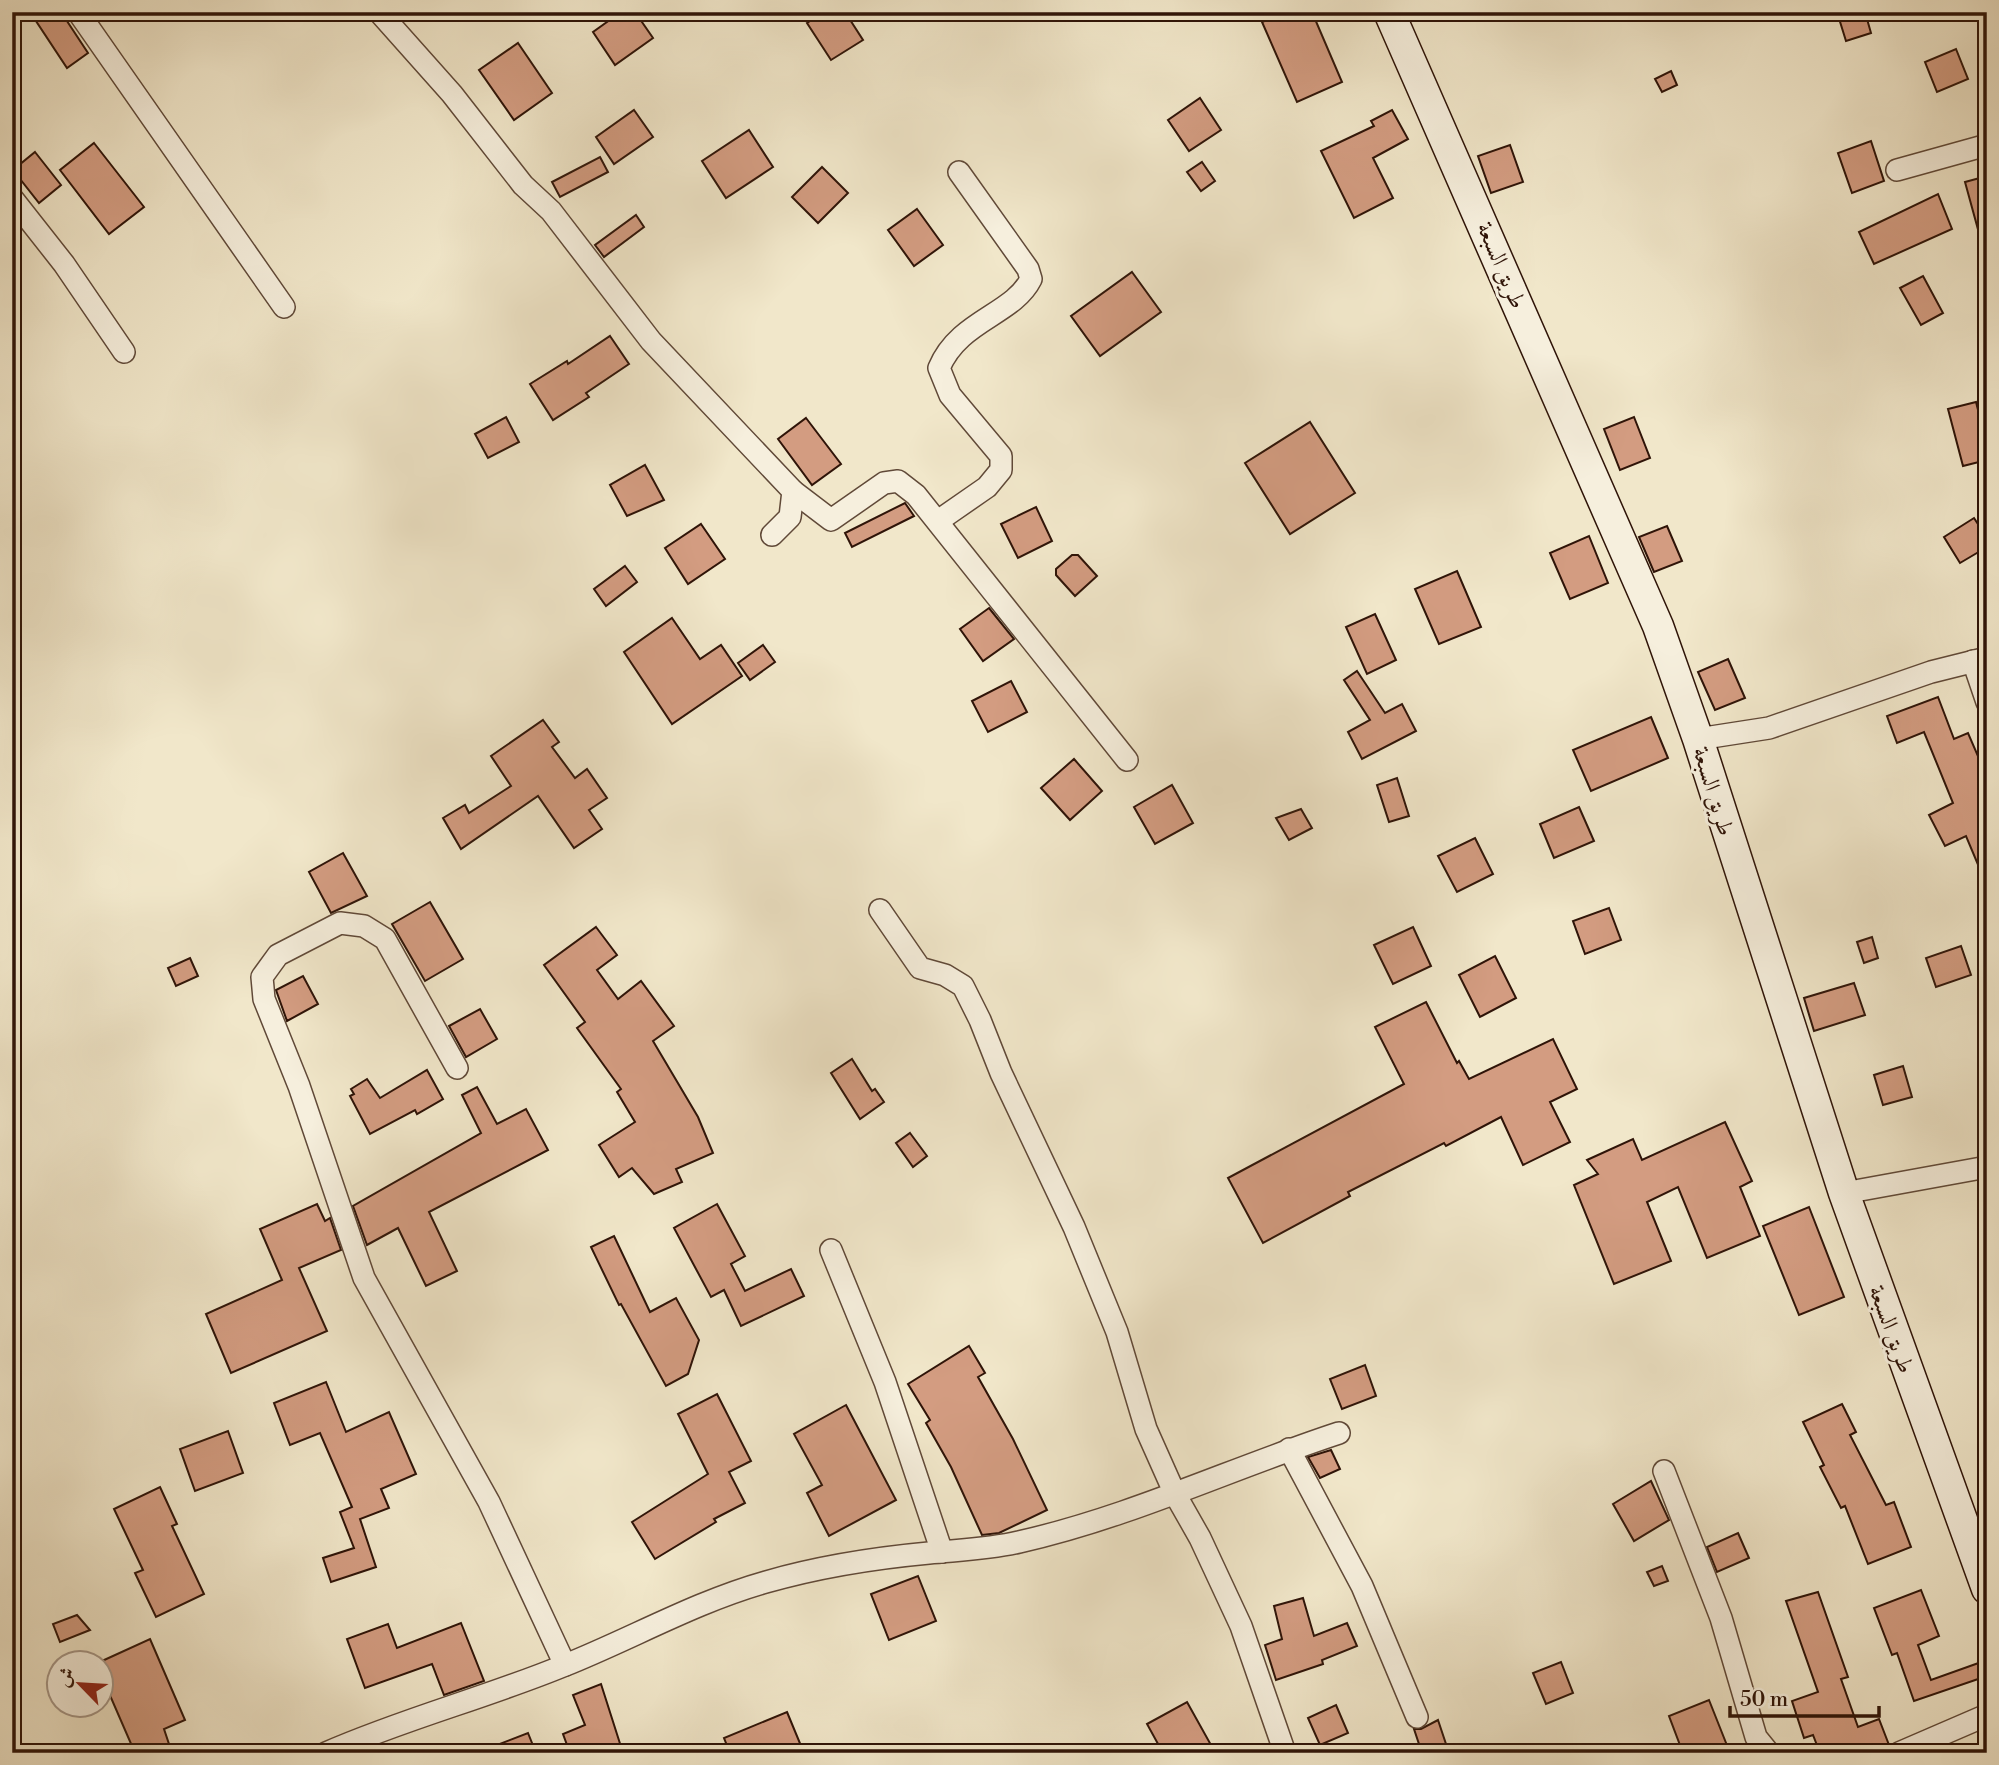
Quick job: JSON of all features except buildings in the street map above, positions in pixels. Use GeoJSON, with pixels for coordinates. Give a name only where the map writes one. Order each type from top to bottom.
{"type":"FeatureCollection","features":[{"type":"Feature","properties":{"kind":"street"},"geometry":{"type":"LineString","coordinates":[[78,12],[284,307]]}},
{"type":"Feature","properties":{"kind":"street"},"geometry":{"type":"LineString","coordinates":[[379,12],[452,94],[523,185],[551,211],[651,341],[793,491],[831,520],[884,483],[898,481],[916,495],[1126,760]]}},
{"type":"Feature","properties":{"kind":"street","name":"طريق السبعة"},"geometry":{"type":"LineString","coordinates":[[1389,12],[1658,626],[1698,739],[1844,1193],[1987,1589]]}},
{"type":"Feature","properties":{"kind":"street"},"geometry":{"type":"LineString","coordinates":[[1897,170],[1987,145]]}},
{"type":"Feature","properties":{"kind":"street"},"geometry":{"type":"LineString","coordinates":[[938,521],[987,487],[1001,470],[1001,456],[950,395],[939,368],[947,350],[974,325],[1025,290],[1031,279],[1028,269],[959,172]]}},
{"type":"Feature","properties":{"kind":"street"},"geometry":{"type":"LineString","coordinates":[[12,198],[64,264],[124,352]]}},
{"type":"Feature","properties":{"kind":"street"},"geometry":{"type":"LineString","coordinates":[[772,535],[790,517],[793,491]]}},
{"type":"Feature","properties":{"kind":"street"},"geometry":{"type":"LineString","coordinates":[[1698,739],[1769,728],[1931,672],[1980,659],[1987,702]]}},
{"type":"Feature","properties":{"kind":"street"},"geometry":{"type":"LineString","coordinates":[[880,911],[920,968],[945,975],[962,986],[980,1020],[1001,1073],[1074,1227],[1117,1332],[1146,1429],[1175,1494],[1200,1538],[1241,1626],[1285,1753]]}},
{"type":"Feature","properties":{"kind":"street"},"geometry":{"type":"LineString","coordinates":[[457,1068],[385,939],[364,926],[340,923],[278,955],[262,977],[267,1010],[299,1086],[365,1278],[489,1502],[565,1665]]}},
{"type":"Feature","properties":{"kind":"street"},"geometry":{"type":"LineString","coordinates":[[1844,1193],[1987,1167]]}},
{"type":"Feature","properties":{"kind":"street"},"geometry":{"type":"LineString","coordinates":[[831,1250],[885,1382],[942,1552]]}},
{"type":"Feature","properties":{"kind":"street"},"geometry":{"type":"LineString","coordinates":[[326,1753],[363,1737],[467,1704],[565,1665],[710,1601],[755,1585],[812,1571],[1016,1543],[1175,1494],[1289,1449],[1339,1433]]}},
{"type":"Feature","properties":{"kind":"street"},"geometry":{"type":"LineString","coordinates":[[1289,1449],[1362,1586],[1417,1717]]}},
{"type":"Feature","properties":{"kind":"street"},"geometry":{"type":"LineString","coordinates":[[1664,1471],[1721,1618],[1756,1737],[1769,1753]]}},
{"type":"Feature","properties":{"kind":"street"},"geometry":{"type":"LineString","coordinates":[[1899,1753],[1987,1715]]}}]}
